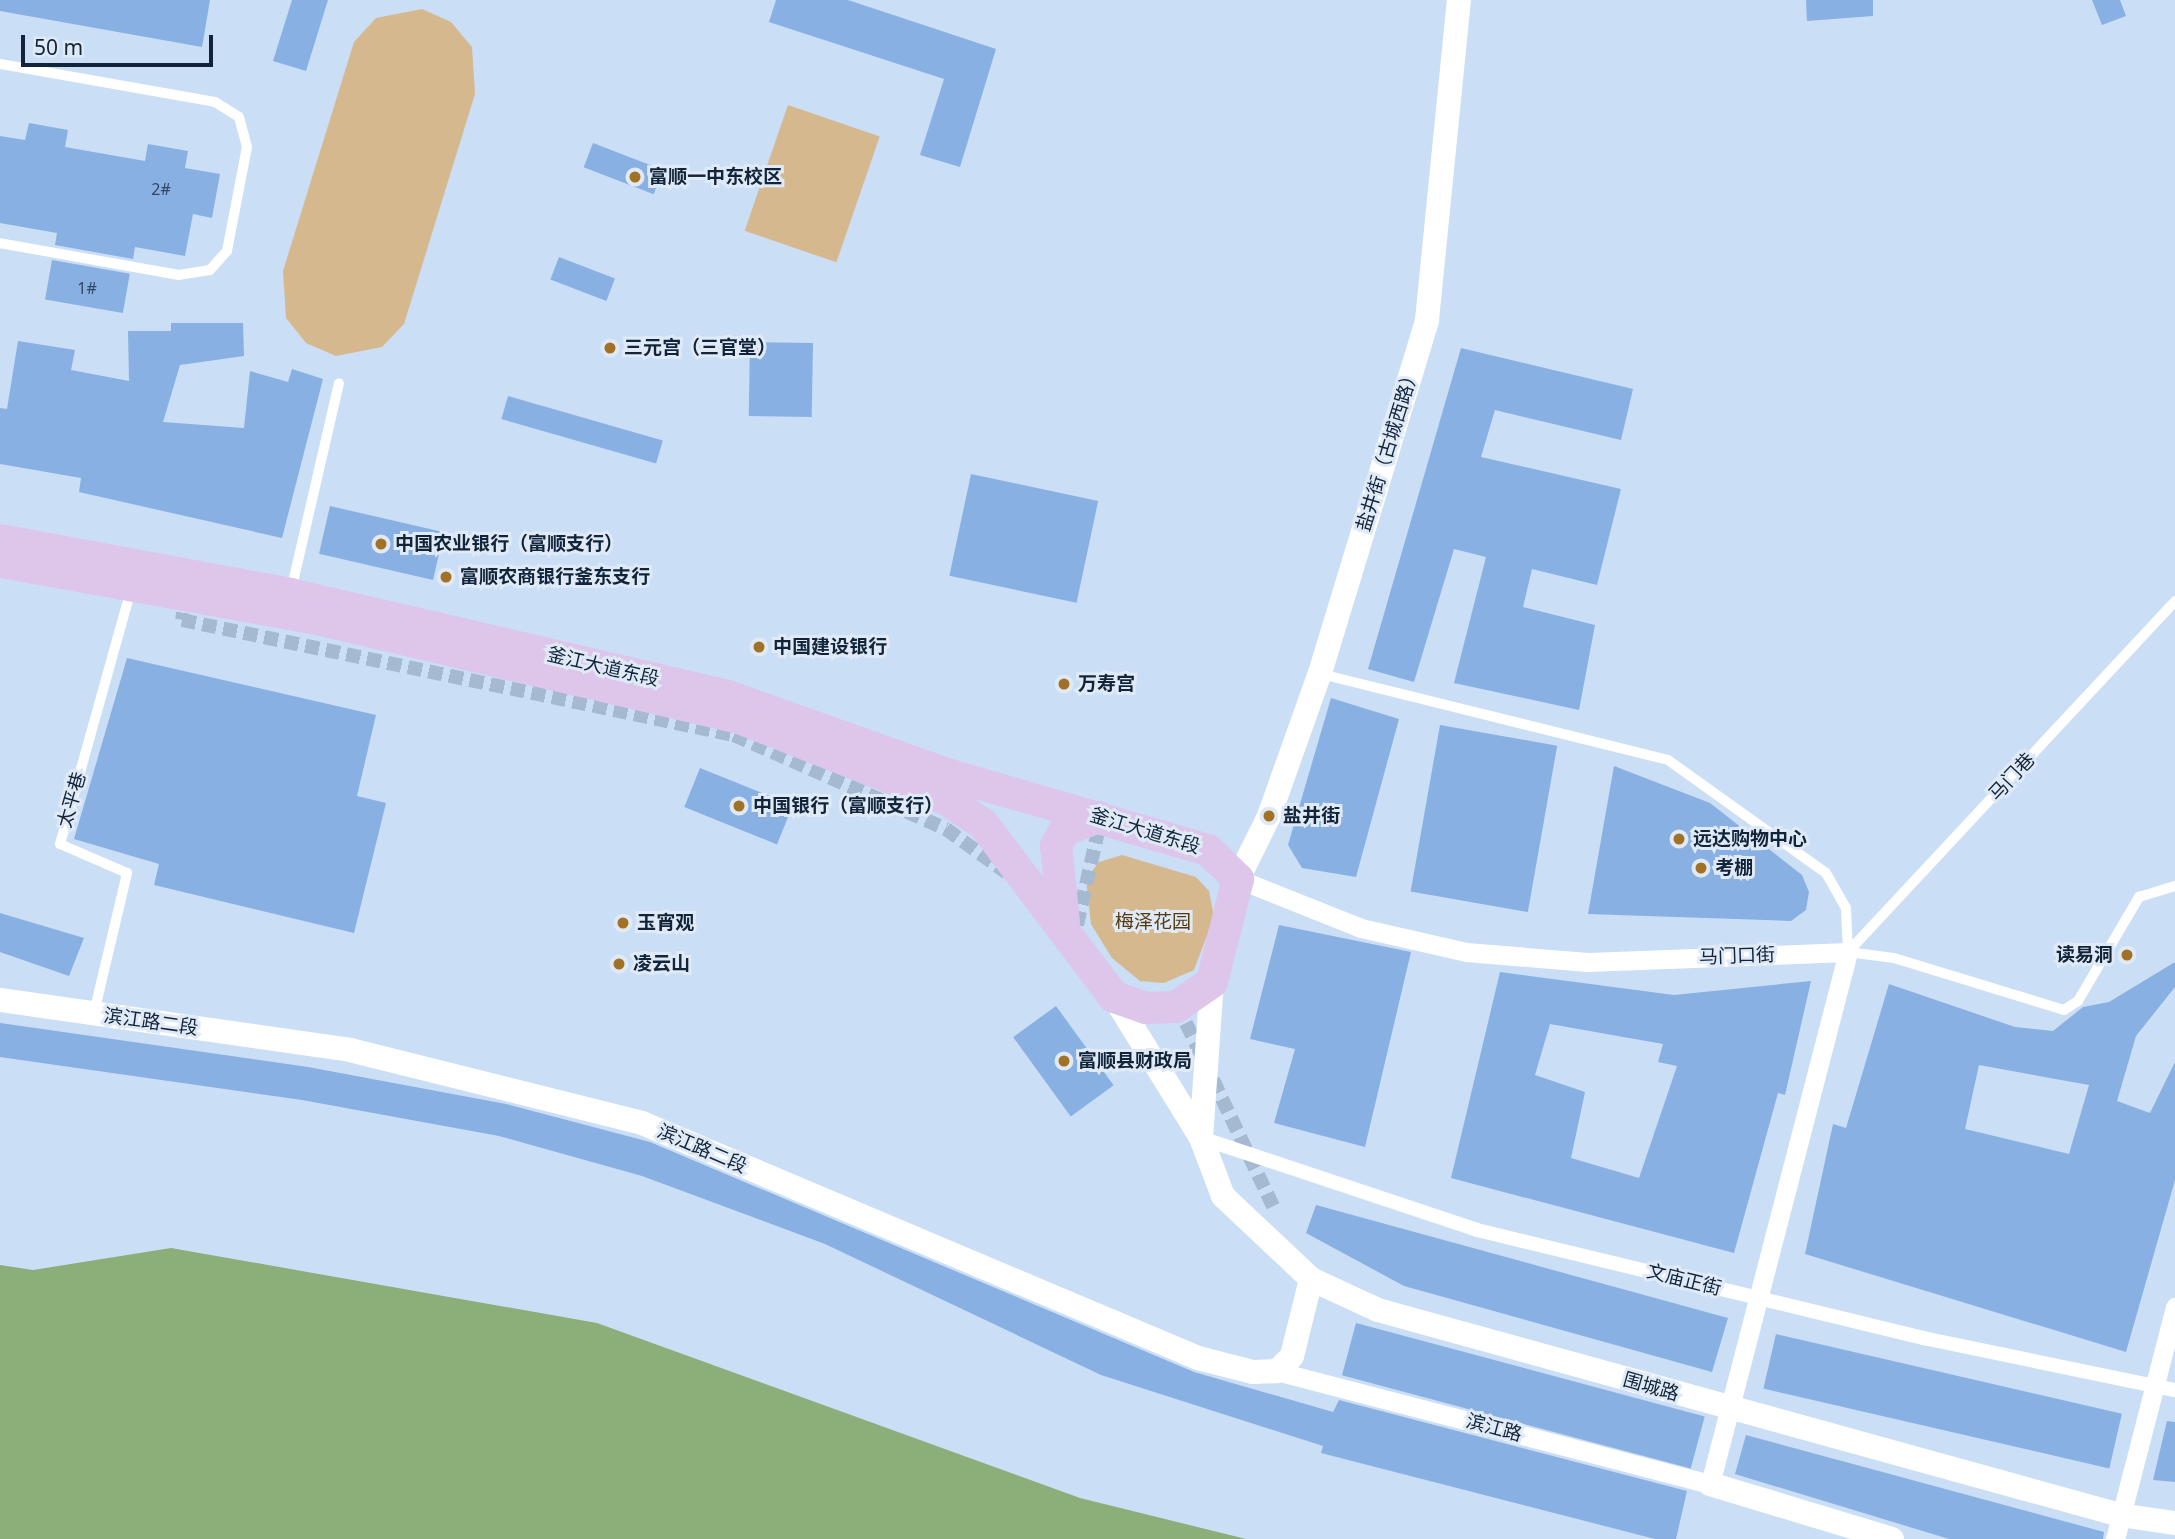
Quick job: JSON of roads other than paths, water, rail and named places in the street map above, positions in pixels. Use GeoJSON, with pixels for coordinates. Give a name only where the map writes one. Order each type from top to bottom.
{"type":"FeatureCollection","features":[{"type":"Feature","properties":{"kind":"main road","name":"釜江大道东段"},"geometry":{"type":"LineString","coordinates":[[0,540],[290,594],[725,695],[950,775],[1208,850],[1238,879]]}},
{"type":"Feature","properties":{"kind":"main road","name":"釜江大道东段"},"geometry":{"type":"LineString","coordinates":[[0,562],[312,618],[739,718],[965,812],[1015,860],[1114,997]]}},
{"type":"Feature","properties":{"kind":"main road"},"geometry":{"type":"LineString","coordinates":[[1066,933],[1056,846],[1065,830],[1100,817]]}},
{"type":"Feature","properties":{"kind":"main road"},"geometry":{"type":"LineString","coordinates":[[1114,997],[1146,1008],[1176,1007],[1212,982],[1238,879]]}},
{"type":"Feature","properties":{"kind":"street","name":"盐井街（古城西路）"},"geometry":{"type":"LineString","coordinates":[[1238,879],[1269,816],[1320,673],[1427,320],[1459,0]]}},
{"type":"Feature","properties":{"kind":"street","name":"马门口街"},"geometry":{"type":"LineString","coordinates":[[1238,879],[1361,928],[1466,953],[1588,962],[1848,952]]}},
{"type":"Feature","properties":{"kind":"street"},"geometry":{"type":"LineString","coordinates":[[1848,952],[1755,1297],[1710,1484],[1892,1539]]}},
{"type":"Feature","properties":{"kind":"street"},"geometry":{"type":"LineString","coordinates":[[1201,1138],[1212,982]]}},
{"type":"Feature","properties":{"kind":"street"},"geometry":{"type":"LineString","coordinates":[[1114,997],[1201,1138]]}},
{"type":"Feature","properties":{"kind":"street","name":"滨江路二段"},"geometry":{"type":"LineString","coordinates":[[0,1000],[350,1050],[642,1123],[1198,1358],[1278,1371]]}},
{"type":"Feature","properties":{"kind":"street","name":"文庙正街"},"geometry":{"type":"LineString","coordinates":[[1201,1138],[1477,1230],[1755,1297],[2175,1390]]}},
{"type":"Feature","properties":{"kind":"street","name":"围城路"},"geometry":{"type":"LineString","coordinates":[[1201,1138],[1223,1196],[1311,1279],[1378,1310],[1729,1408],[2118,1527],[2175,1522]]}},
{"type":"Feature","properties":{"kind":"street"},"geometry":{"type":"LineString","coordinates":[[1278,1371],[1292,1356],[1311,1279]]}},
{"type":"Feature","properties":{"kind":"street"},"geometry":{"type":"LineString","coordinates":[[2118,1527],[2175,1307]]}},
{"type":"Feature","properties":{"kind":"street","name":"滨江路"},"geometry":{"type":"LineString","coordinates":[[1278,1371],[1710,1484]]}},
{"type":"Feature","properties":{"kind":"lane"},"geometry":{"type":"LineString","coordinates":[[0,64],[5,68],[215,102],[239,117],[247,146],[227,251],[210,270],[180,275],[0,243]]}},
{"type":"Feature","properties":{"kind":"lane"},"geometry":{"type":"LineString","coordinates":[[290,594],[340,383]]}},
{"type":"Feature","properties":{"kind":"lane","name":"太平巷"},"geometry":{"type":"LineString","coordinates":[[94,1013],[127,873],[60,844],[132,586]]}},
{"type":"Feature","properties":{"kind":"lane","name":"马门巷"},"geometry":{"type":"LineString","coordinates":[[1848,952],[2175,601]]}},
{"type":"Feature","properties":{"kind":"lane"},"geometry":{"type":"LineString","coordinates":[[1320,673],[1668,760],[1826,873],[1846,908],[1848,952]]}},
{"type":"Feature","properties":{"kind":"lane","name":"马门口街"},"geometry":{"type":"LineString","coordinates":[[1848,952],[1894,958],[2064,1010],[2078,1001],[2139,897],[2175,886]]}},
{"type":"Feature","properties":{"kind":"tunnel"},"geometry":{"type":"LineString","coordinates":[[186,592],[182,620],[734,735],[946,829],[1007,873]]}},
{"type":"Feature","properties":{"kind":"tunnel"},"geometry":{"type":"LineString","coordinates":[[1077,925],[1098,832]]}},
{"type":"Feature","properties":{"kind":"tunnel"},"geometry":{"type":"LineString","coordinates":[[1177,1004],[1273,1206]]}},
{"type":"Feature","properties":{"kind":"place","name":"富顺一中东校区"},"geometry":{"type":"Point","coordinates":[635,177]}},
{"type":"Feature","properties":{"kind":"place","name":"三元宫（三官堂）"},"geometry":{"type":"Point","coordinates":[610,348]}},
{"type":"Feature","properties":{"kind":"place","name":"中国农业银行（富顺支行）"},"geometry":{"type":"Point","coordinates":[381,544]}},
{"type":"Feature","properties":{"kind":"place","name":"富顺农商银行釜东支行"},"geometry":{"type":"Point","coordinates":[446,577]}},
{"type":"Feature","properties":{"kind":"place","name":"中国建设银行"},"geometry":{"type":"Point","coordinates":[759,647]}},
{"type":"Feature","properties":{"kind":"place","name":"万寿宫"},"geometry":{"type":"Point","coordinates":[1064,684]}},
{"type":"Feature","properties":{"kind":"place","name":"中国银行（富顺支行）"},"geometry":{"type":"Point","coordinates":[739,806]}},
{"type":"Feature","properties":{"kind":"place","name":"盐井街"},"geometry":{"type":"Point","coordinates":[1269,816]}},
{"type":"Feature","properties":{"kind":"place","name":"远达购物中心"},"geometry":{"type":"Point","coordinates":[1679,839]}},
{"type":"Feature","properties":{"kind":"place","name":"考棚"},"geometry":{"type":"Point","coordinates":[1701,868]}},
{"type":"Feature","properties":{"kind":"place","name":"玉宵观"},"geometry":{"type":"Point","coordinates":[623,923]}},
{"type":"Feature","properties":{"kind":"place","name":"读易洞"},"geometry":{"type":"Point","coordinates":[2127,955]}},
{"type":"Feature","properties":{"kind":"place","name":"凌云山"},"geometry":{"type":"Point","coordinates":[619,964]}},
{"type":"Feature","properties":{"kind":"place","name":"富顺县财政局"},"geometry":{"type":"Point","coordinates":[1064,1061]}},
{"type":"Feature","properties":{"kind":"park label","name":"梅泽花园"},"geometry":{"type":"Point","coordinates":[1153,922]}}]}
